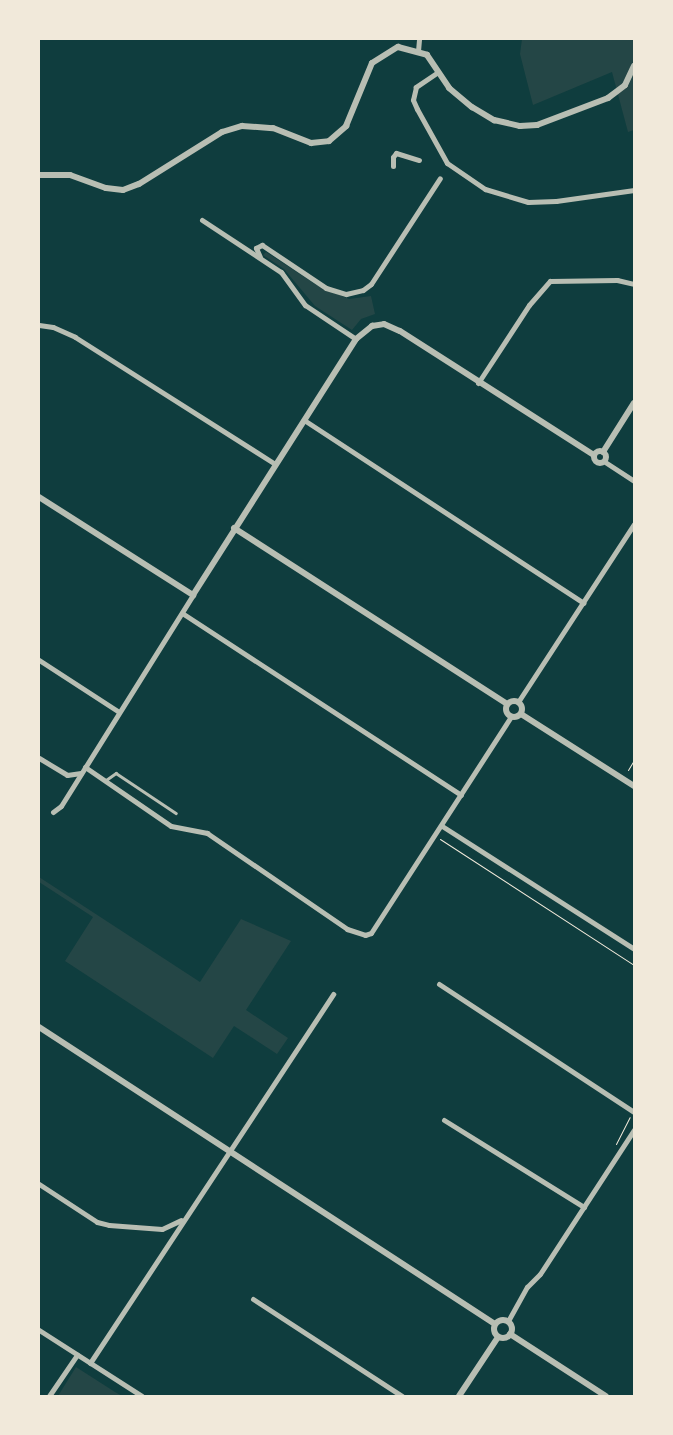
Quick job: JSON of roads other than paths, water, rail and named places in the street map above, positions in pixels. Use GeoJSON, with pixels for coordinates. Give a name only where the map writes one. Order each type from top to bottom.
{"type":"FeatureCollection","features":[{"type":"Feature","properties":{"kind":"street"},"geometry":{"type":"LineString","coordinates":[[418,51],[419,39]]}},
{"type":"Feature","properties":{"kind":"street"},"geometry":{"type":"LineString","coordinates":[[39,175],[70,175],[106,188],[123,190],[139,184],[222,132],[242,126],[273,128],[311,143],[329,142],[346,126],[372,63],[391,49],[418,51],[427,55],[449,88],[472,107],[503,123],[528,126],[608,98],[625,85],[634,66]]}},
{"type":"Feature","properties":{"kind":"street"},"geometry":{"type":"LineString","coordinates":[[438,72],[416,87],[413,100],[447,163],[485,189],[528,202],[556,201],[634,190]]}},
{"type":"Feature","properties":{"kind":"street"},"geometry":{"type":"LineString","coordinates":[[393,166],[393,157],[396,154],[419,160]]}},
{"type":"Feature","properties":{"kind":"street"},"geometry":{"type":"LineString","coordinates":[[260,257],[256,248],[262,245],[326,288],[346,294],[363,290],[371,284],[440,178]]}},
{"type":"Feature","properties":{"kind":"street"},"geometry":{"type":"LineString","coordinates":[[202,220],[281,272],[305,305],[356,339]]}},
{"type":"Feature","properties":{"kind":"street"},"geometry":{"type":"LineString","coordinates":[[478,382],[529,305],[550,281],[608,279],[634,284]]}},
{"type":"Feature","properties":{"kind":"street"},"geometry":{"type":"LineString","coordinates":[[53,812],[83,770],[234,528],[356,339],[372,326],[384,324],[400,331],[594,456],[598,464],[605,462]]}},
{"type":"Feature","properties":{"kind":"street"},"geometry":{"type":"LineString","coordinates":[[39,325],[53,327],[75,337],[275,464]]}},
{"type":"Feature","properties":{"kind":"street"},"geometry":{"type":"LineString","coordinates":[[594,456],[603,452],[634,403]]}},
{"type":"Feature","properties":{"kind":"street"},"geometry":{"type":"LineString","coordinates":[[304,420],[584,603]]}},
{"type":"Feature","properties":{"kind":"street"},"geometry":{"type":"LineString","coordinates":[[603,452],[605,462],[634,481]]}},
{"type":"Feature","properties":{"kind":"street"},"geometry":{"type":"LineString","coordinates":[[39,497],[193,595]]}},
{"type":"Feature","properties":{"kind":"street"},"geometry":{"type":"LineString","coordinates":[[234,528],[507,704],[518,702],[634,524]]}},
{"type":"Feature","properties":{"kind":"street"},"geometry":{"type":"LineString","coordinates":[[182,612],[461,795]]}},
{"type":"Feature","properties":{"kind":"street"},"geometry":{"type":"LineString","coordinates":[[39,660],[119,712]]}},
{"type":"Feature","properties":{"kind":"street"},"geometry":{"type":"LineString","coordinates":[[518,702],[522,707],[521,714]]}},
{"type":"Feature","properties":{"kind":"street"},"geometry":{"type":"LineString","coordinates":[[507,704],[506,710],[510,717]]}},
{"type":"Feature","properties":{"kind":"street"},"geometry":{"type":"LineString","coordinates":[[39,758],[67,775],[83,770],[106,780],[171,826],[208,833],[358,934],[371,933],[442,826],[510,717],[521,714],[633,783]]}},
{"type":"Feature","properties":{"kind":"street"},"geometry":{"type":"LineString","coordinates":[[442,826],[634,949]]}},
{"type":"Feature","properties":{"kind":"street"},"geometry":{"type":"LineString","coordinates":[[440,984],[634,1112]]}},
{"type":"Feature","properties":{"kind":"street"},"geometry":{"type":"LineString","coordinates":[[90,1363],[333,994]]}},
{"type":"Feature","properties":{"kind":"street"},"geometry":{"type":"LineString","coordinates":[[39,1027],[495,1324],[498,1337],[459,1396]]}},
{"type":"Feature","properties":{"kind":"street"},"geometry":{"type":"LineString","coordinates":[[444,1120],[584,1207]]}},
{"type":"Feature","properties":{"kind":"street"},"geometry":{"type":"LineString","coordinates":[[508,1322],[527,1287],[540,1274],[634,1130]]}},
{"type":"Feature","properties":{"kind":"street"},"geometry":{"type":"LineString","coordinates":[[39,1184],[98,1222],[109,1225],[162,1229],[174,1225],[187,1215]]}},
{"type":"Feature","properties":{"kind":"street"},"geometry":{"type":"LineString","coordinates":[[253,1299],[402,1396]]}},
{"type":"Feature","properties":{"kind":"street"},"geometry":{"type":"LineString","coordinates":[[495,1324],[502,1320],[508,1322],[511,1326],[510,1334],[504,1338],[498,1337]]}},
{"type":"Feature","properties":{"kind":"street"},"geometry":{"type":"LineString","coordinates":[[39,1330],[142,1396]]}},
{"type":"Feature","properties":{"kind":"street"},"geometry":{"type":"LineString","coordinates":[[510,1334],[606,1396]]}},
{"type":"Feature","properties":{"kind":"street"},"geometry":{"type":"LineString","coordinates":[[49,1396],[77,1354]]}},
{"type":"Feature","properties":{"kind":"lane"},"geometry":{"type":"LineString","coordinates":[[106,780],[116,773],[176,813]]}}]}
